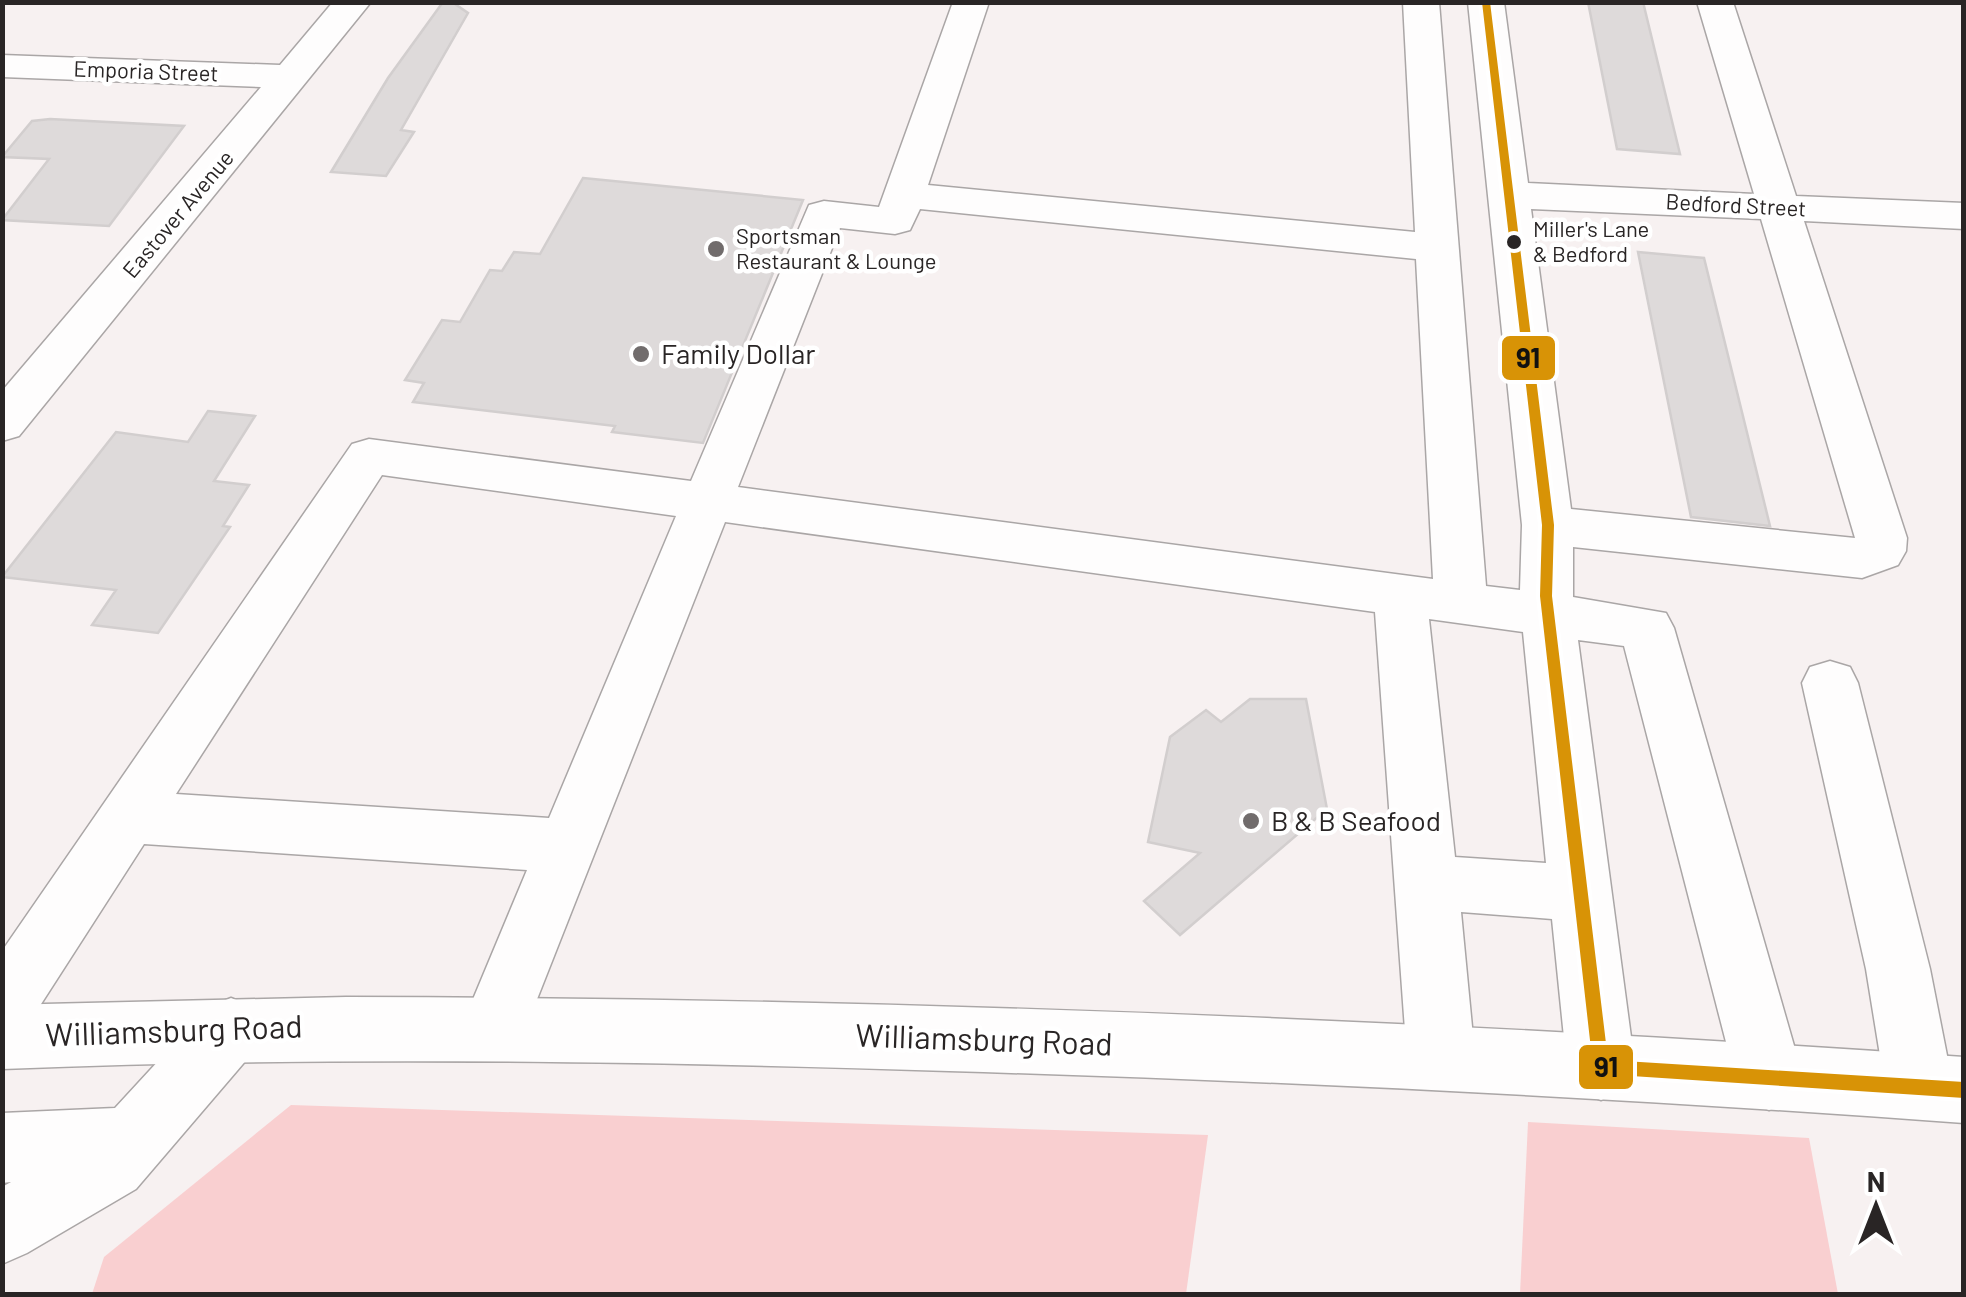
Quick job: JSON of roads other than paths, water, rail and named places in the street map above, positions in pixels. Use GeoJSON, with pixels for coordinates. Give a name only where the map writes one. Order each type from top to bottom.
{"type":"FeatureCollection","features":[{"type":"Feature","properties":{"kind":"street","name":"Eastover Avenue"},"geometry":{"type":"LineString","coordinates":[[2,424],[354,2]]}},
{"type":"Feature","properties":{"kind":"street"},"geometry":{"type":"LineString","coordinates":[[494,1028],[712,499],[824,214],[894,221],[971,2]]}},
{"type":"Feature","properties":{"kind":"street"},"geometry":{"type":"LineString","coordinates":[[1421,2],[1461,604]]}},
{"type":"Feature","properties":{"kind":"street"},"geometry":{"type":"LineString","coordinates":[[1486,2],[1548,526],[1548,616],[1600,1067]]}},
{"type":"Feature","properties":{"kind":"street"},"geometry":{"type":"LineString","coordinates":[[1548,526],[1862,558],[1880,552],[1881,538],[1715,2]]}},
{"type":"Feature","properties":{"kind":"street","name":"Emporia Street"},"geometry":{"type":"LineString","coordinates":[[2,66],[290,77]]}},
{"type":"Feature","properties":{"kind":"street"},"geometry":{"type":"LineString","coordinates":[[904,194],[1437,248]]}},
{"type":"Feature","properties":{"kind":"street","name":"Bedford Street"},"geometry":{"type":"LineString","coordinates":[[1508,194],[1964,216]]}},
{"type":"Feature","properties":{"kind":"street"},"geometry":{"type":"LineString","coordinates":[[2,1007],[369,456],[712,499],[1647,628],[1769,1077]]}},
{"type":"Feature","properties":{"kind":"street"},"geometry":{"type":"LineString","coordinates":[[1400,596],[1441,1058]]}},
{"type":"Feature","properties":{"kind":"street"},"geometry":{"type":"LineString","coordinates":[[1830,683],[1898,969],[1941,1088]]}},
{"type":"Feature","properties":{"kind":"street"},"geometry":{"type":"LineString","coordinates":[[128,817],[568,846]]}},
{"type":"Feature","properties":{"kind":"street"},"geometry":{"type":"LineString","coordinates":[[1427,882],[1581,893]]}},
{"type":"Feature","properties":{"kind":"street","name":"Williamsburg Road"},"geometry":{"type":"LineString","coordinates":[[2,1037],[231,1029],[494,1028],[1097,1043],[1441,1058],[1941,1088]]}},
{"type":"Feature","properties":{"kind":"street"},"geometry":{"type":"LineString","coordinates":[[2,1228],[111,1164],[231,1029]]}},
{"type":"Feature","properties":{"kind":"street"},"geometry":{"type":"LineString","coordinates":[[2,1148],[129,1142]]}},
{"type":"Feature","properties":{"kind":"place","name":"Miller's Lane & Bedford"},"geometry":{"type":"Point","coordinates":[1514,242]}},
{"type":"Feature","properties":{"kind":"place","name":"Sportsman Restaurant & Lounge"},"geometry":{"type":"Point","coordinates":[716,249]}},
{"type":"Feature","properties":{"kind":"place","name":"Family Dollar"},"geometry":{"type":"Point","coordinates":[641,354]}},
{"type":"Feature","properties":{"kind":"place","name":"B & B Seafood"},"geometry":{"type":"Point","coordinates":[1251,821]}}]}
